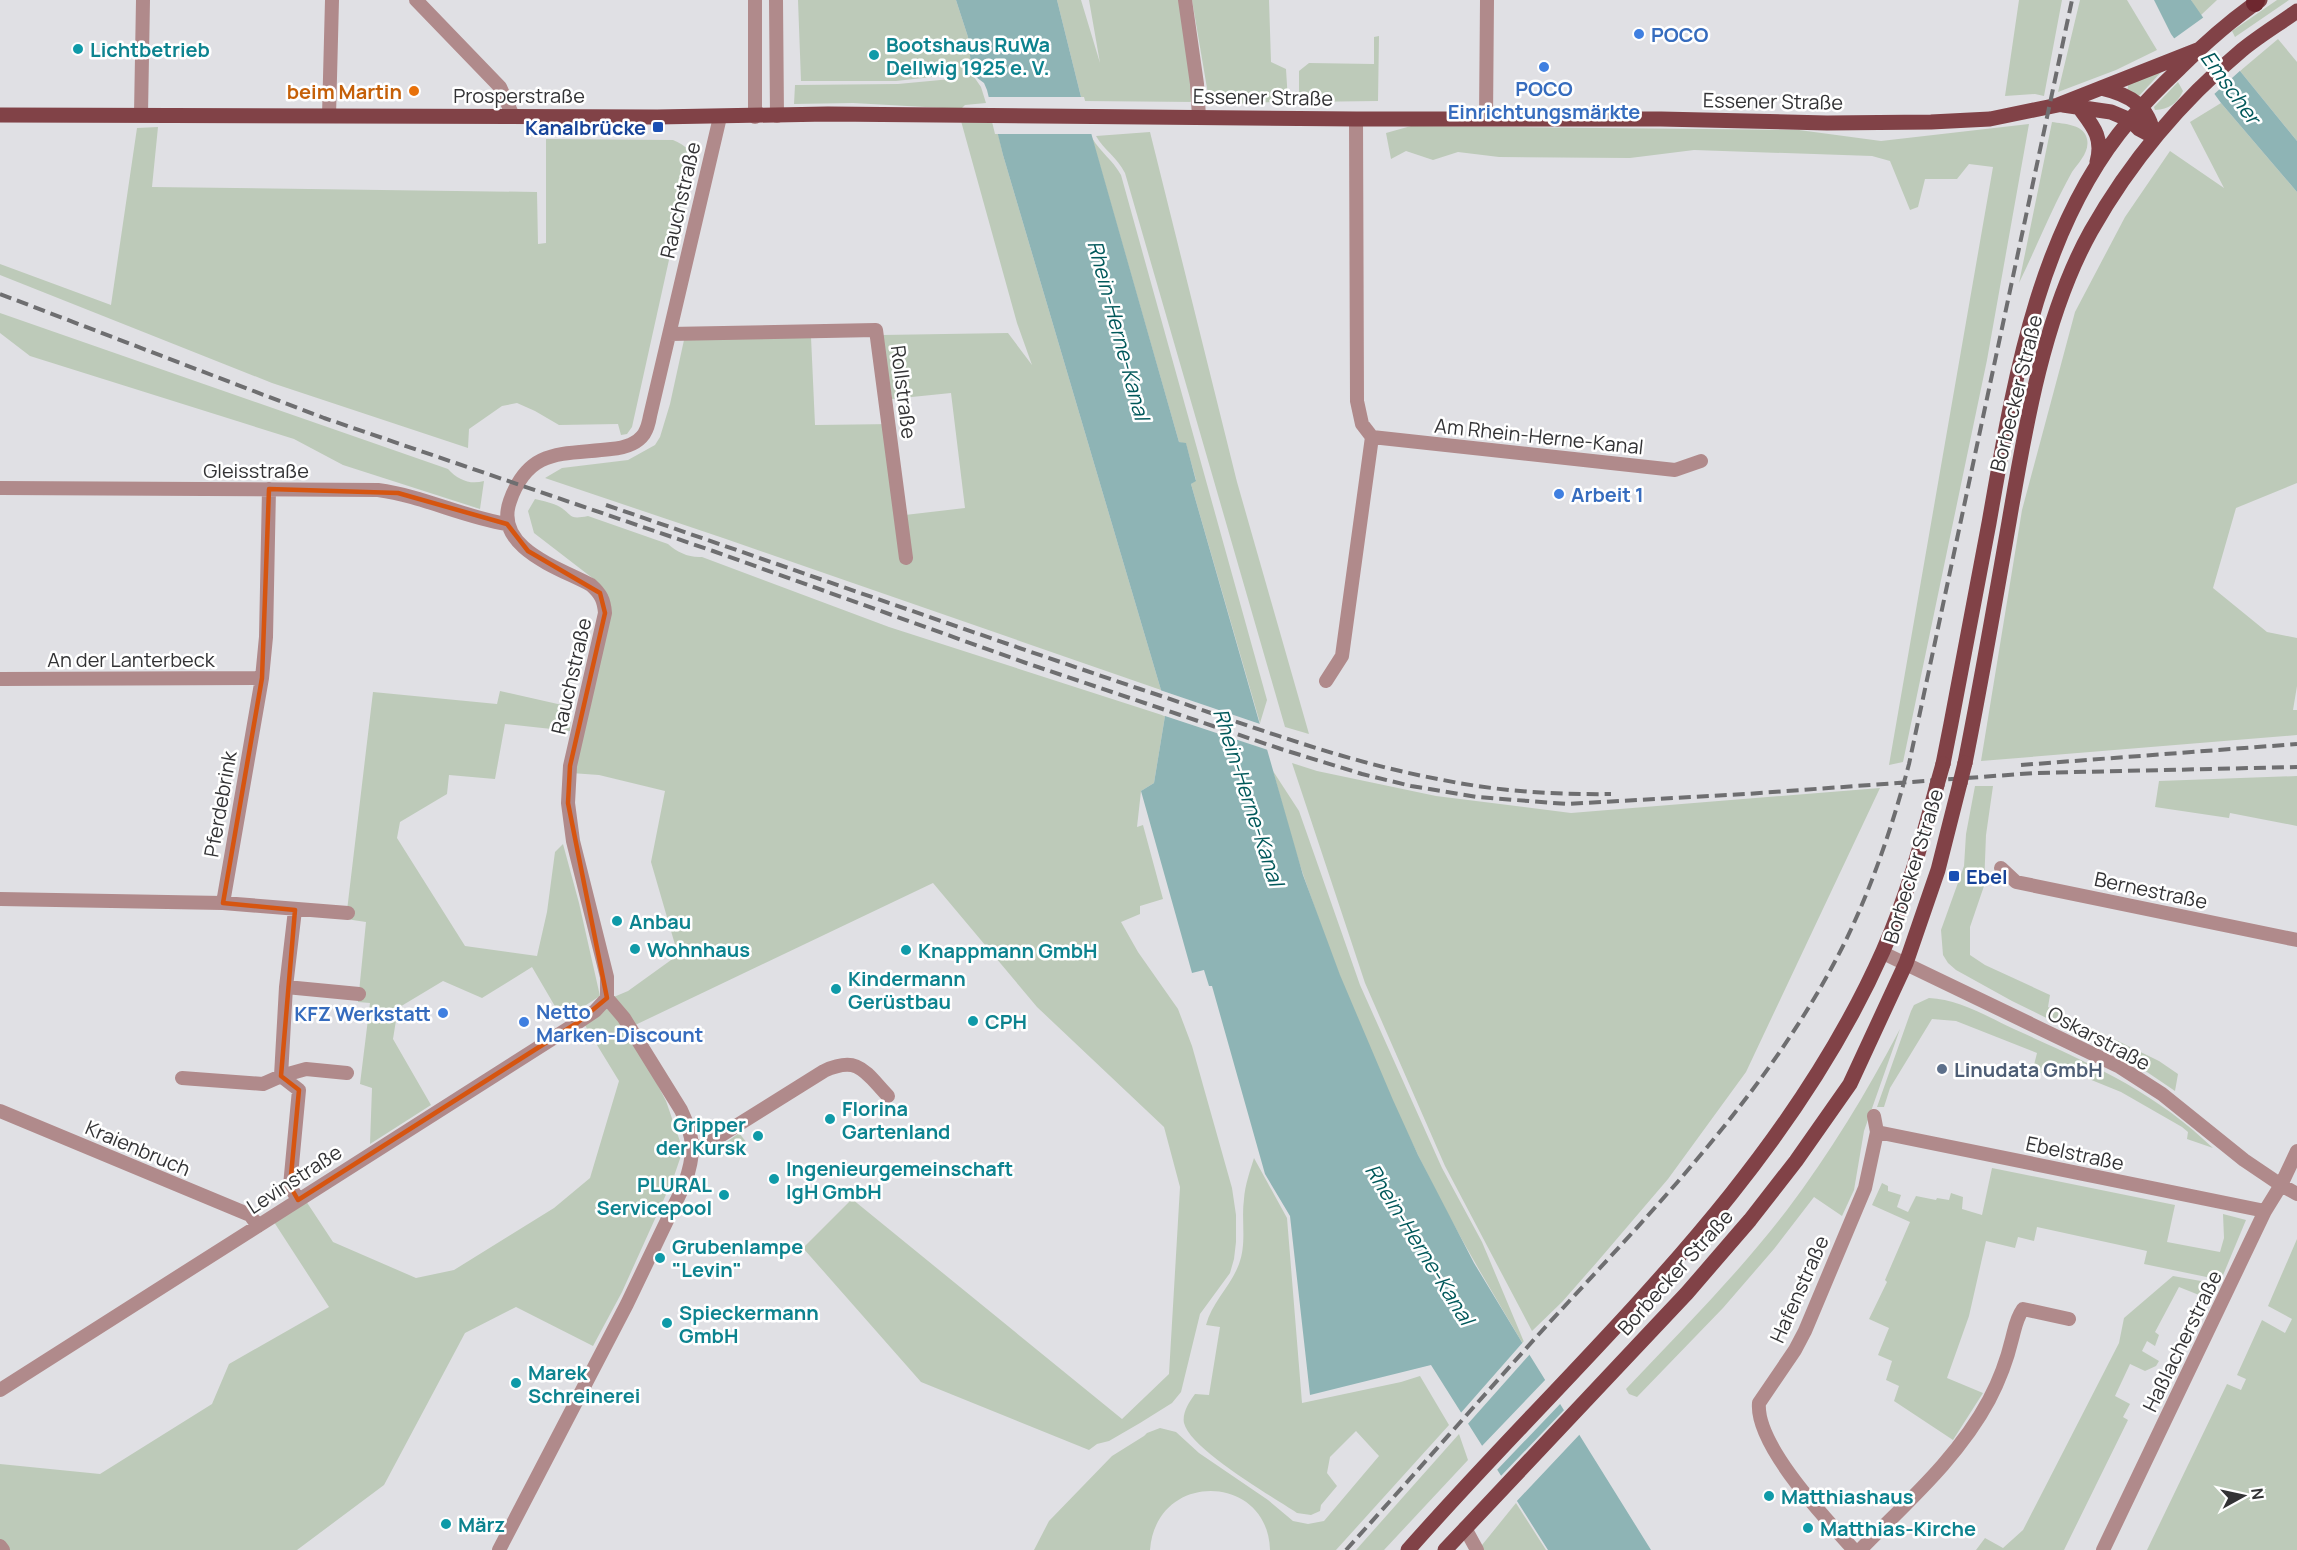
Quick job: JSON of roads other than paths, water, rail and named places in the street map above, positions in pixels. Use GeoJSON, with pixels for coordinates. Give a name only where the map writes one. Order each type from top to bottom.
{"type":"FeatureCollection","features":[{"type":"Feature","properties":{"kind":"main road","name":"Essener Straße"},"geometry":{"type":"LineString","coordinates":[[1039,116],[1661,119],[1827,123],[1990,119],[2058,105],[2101,88],[2169,68],[2200,48],[2257,1]]}},
{"type":"Feature","properties":{"kind":"main road"},"geometry":{"type":"LineString","coordinates":[[2154,137],[2190,98],[2242,50],[2297,11]]}},
{"type":"Feature","properties":{"kind":"main road"},"geometry":{"type":"LineString","coordinates":[[2130,120],[2142,107],[2169,68]]}},
{"type":"Feature","properties":{"kind":"main road"},"geometry":{"type":"LineString","coordinates":[[2101,88],[2125,96],[2142,107],[2151,121],[2154,137]]}},
{"type":"Feature","properties":{"kind":"main road","name":"Essener Straße"},"geometry":{"type":"LineString","coordinates":[[2058,105],[2111,112],[2130,120],[2139,129],[2154,137]]}},
{"type":"Feature","properties":{"kind":"main road"},"geometry":{"type":"LineString","coordinates":[[2078,106],[2092,126],[2100,149],[2091,176]]}},
{"type":"Feature","properties":{"kind":"main road","name":"Prosperstraße"},"geometry":{"type":"LineString","coordinates":[[0,115],[1039,116]]}},
{"type":"Feature","properties":{"kind":"main road","name":"Borbecker Straße"},"geometry":{"type":"LineString","coordinates":[[1408,1550],[1595,1351],[1665,1274],[1730,1196],[1817,1074],[1883,953],[1913,877],[1942,764],[1965,657],[2014,386],[2026,339],[2052,258],[2073,210],[2091,176],[2130,120]]}},
{"type":"Feature","properties":{"kind":"main road","name":"Borbecker Straße"},"geometry":{"type":"LineString","coordinates":[[1445,1550],[1581,1407],[1743,1228],[1850,1084],[1906,963],[1938,870],[1965,763],[1984,671],[2028,418],[2054,319],[2091,232],[2154,137]]}},
{"type":"Feature","properties":{"kind":"street"},"geometry":{"type":"LineString","coordinates":[[141,114],[143,0]]}},
{"type":"Feature","properties":{"kind":"street"},"geometry":{"type":"LineString","coordinates":[[329,116],[332,0]]}},
{"type":"Feature","properties":{"kind":"street"},"geometry":{"type":"LineString","coordinates":[[416,0],[500,87],[513,116]]}},
{"type":"Feature","properties":{"kind":"street"},"geometry":{"type":"LineString","coordinates":[[755,0],[755,117]]}},
{"type":"Feature","properties":{"kind":"street"},"geometry":{"type":"LineString","coordinates":[[776,0],[777,116]]}},
{"type":"Feature","properties":{"kind":"street"},"geometry":{"type":"LineString","coordinates":[[1185,0],[1199,117]]}},
{"type":"Feature","properties":{"kind":"street"},"geometry":{"type":"LineString","coordinates":[[1486,119],[1487,0]]}},
{"type":"Feature","properties":{"kind":"street","name":"Rauchstraße"},"geometry":{"type":"LineString","coordinates":[[607,998],[607,977],[573,841],[568,803],[570,766],[605,614],[604,603],[600,593],[591,585],[528,552],[514,538],[507,524],[508,508],[522,477],[538,460],[550,456],[621,448],[635,442],[645,433],[720,117]]}},
{"type":"Feature","properties":{"kind":"street"},"geometry":{"type":"LineString","coordinates":[[1326,681],[1342,656],[1372,437],[1362,424],[1357,401],[1356,119]]}},
{"type":"Feature","properties":{"kind":"street","name":"Rollstraße"},"geometry":{"type":"LineString","coordinates":[[669,334],[876,330],[906,558]]}},
{"type":"Feature","properties":{"kind":"street","name":"Am Rhein-Herne-Kanal"},"geometry":{"type":"LineString","coordinates":[[1372,437],[1674,470],[1701,461]]}},
{"type":"Feature","properties":{"kind":"street","name":"Gleisstraße"},"geometry":{"type":"LineString","coordinates":[[0,488],[378,490],[398,492],[482,520],[507,524]]}},
{"type":"Feature","properties":{"kind":"street","name":"Pferdebrink"},"geometry":{"type":"LineString","coordinates":[[223,903],[262,678],[266,637],[269,489]]}},
{"type":"Feature","properties":{"kind":"street","name":"An der Lanterbeck"},"geometry":{"type":"LineString","coordinates":[[0,680],[262,678]]}},
{"type":"Feature","properties":{"kind":"street","name":"Bernestraße"},"geometry":{"type":"LineString","coordinates":[[2001,868],[2016,882],[2297,940]]}},
{"type":"Feature","properties":{"kind":"street"},"geometry":{"type":"LineString","coordinates":[[0,898],[223,903],[348,913]]}},
{"type":"Feature","properties":{"kind":"street"},"geometry":{"type":"LineString","coordinates":[[281,1076],[286,987],[295,910]]}},
{"type":"Feature","properties":{"kind":"street","name":"Oskarstraße"},"geometry":{"type":"LineString","coordinates":[[1883,953],[2120,1067],[2162,1094],[2237,1154],[2281,1185]]}},
{"type":"Feature","properties":{"kind":"street"},"geometry":{"type":"LineString","coordinates":[[286,987],[358,994]]}},
{"type":"Feature","properties":{"kind":"street"},"geometry":{"type":"LineString","coordinates":[[499,1550],[632,1295],[685,1183],[692,1162],[693,1147],[688,1125],[673,1095],[624,1018],[607,998]]}},
{"type":"Feature","properties":{"kind":"street","name":"Levinstraße"},"geometry":{"type":"LineString","coordinates":[[0,1390],[577,1023],[595,1011],[607,998]]}},
{"type":"Feature","properties":{"kind":"street"},"geometry":{"type":"LineString","coordinates":[[693,1147],[704,1146],[824,1071],[838,1065],[849,1063],[858,1066],[888,1096]]}},
{"type":"Feature","properties":{"kind":"street"},"geometry":{"type":"LineString","coordinates":[[182,1078],[264,1084],[281,1076],[306,1070],[347,1073]]}},
{"type":"Feature","properties":{"kind":"street"},"geometry":{"type":"LineString","coordinates":[[281,1076],[299,1090],[290,1186],[298,1200]]}},
{"type":"Feature","properties":{"kind":"street","name":"Kraienbruch"},"geometry":{"type":"LineString","coordinates":[[0,1111],[250,1215],[258,1226]]}},
{"type":"Feature","properties":{"kind":"street","name":"Hafenstraße"},"geometry":{"type":"LineString","coordinates":[[1854,1550],[1806,1496],[1784,1465],[1764,1431],[1758,1411],[1759,1403],[1795,1350],[1805,1330],[1865,1188],[1877,1132],[1874,1116]]}},
{"type":"Feature","properties":{"kind":"street","name":"Ebelstraße"},"geometry":{"type":"LineString","coordinates":[[1877,1132],[2265,1211]]}},
{"type":"Feature","properties":{"kind":"street","name":"Haßlacherstraße"},"geometry":{"type":"LineString","coordinates":[[2103,1550],[2265,1211],[2281,1185],[2297,1151]]}},
{"type":"Feature","properties":{"kind":"street"},"geometry":{"type":"LineString","coordinates":[[2281,1185],[2297,1194]]}},
{"type":"Feature","properties":{"kind":"street"},"geometry":{"type":"LineString","coordinates":[[1860,1550],[1946,1461],[1972,1428],[1990,1399],[2003,1368],[2017,1318],[2023,1309],[2069,1319]]}},
{"type":"Feature","properties":{"kind":"street"},"geometry":{"type":"LineString","coordinates":[[1465,1528],[1477,1550]]}},
{"type":"Feature","properties":{"kind":"street"},"geometry":{"type":"LineString","coordinates":[[0,1546],[3,1550]]}},
{"type":"Feature","properties":{"kind":"water","name":"Rhein-Herne-Kanal"},"geometry":{"type":"Polygon","coordinates":[[[956,0],[1057,0],[1082,101],[1179,442],[1186,443],[1196,481],[1191,484],[1303,875],[1340,975],[1418,1155],[1474,1263],[1651,1550],[1548,1550],[1431,1365],[1310,1395],[1290,1216],[1265,1174],[1212,986],[1209,986],[1204,970],[1192,973],[1141,791],[1154,783],[1165,716],[1161,690],[1003,155],[987,90],[984,83],[972,74],[968,37],[956,0]]]}},
{"type":"Feature","properties":{"kind":"water","name":"Emscher"},"geometry":{"type":"Polygon","coordinates":[[[2154,0],[2191,0],[2240,71],[2297,141],[2297,192],[2221,103],[2171,34],[2154,0]]]}},
{"type":"Feature","properties":{"kind":"railway"},"geometry":{"type":"LineString","coordinates":[[1346,1550],[1711,1142],[1785,1045],[1817,994],[1846,940],[1882,854],[1909,764],[2072,0]]}},
{"type":"Feature","properties":{"kind":"railway"},"geometry":{"type":"LineString","coordinates":[[0,294],[324,418],[713,551],[1026,663],[1281,749],[1362,774],[1411,786],[1477,797],[1567,804],[1746,794],[2035,773],[2297,767]]}},
{"type":"Feature","properties":{"kind":"railway"},"geometry":{"type":"LineString","coordinates":[[606,505],[1006,644],[1325,751],[1400,771],[1481,787],[1546,793],[1611,794]]}},
{"type":"Feature","properties":{"kind":"railway"},"geometry":{"type":"LineString","coordinates":[[2021,765],[2297,744]]}},
{"type":"Feature","properties":{"kind":"place","name":"POCO"},"geometry":{"type":"Point","coordinates":[1639,34]}},
{"type":"Feature","properties":{"kind":"place","name":"Lichtbetrieb"},"geometry":{"type":"Point","coordinates":[78,49]}},
{"type":"Feature","properties":{"kind":"place","name":"Bootshaus RuWa Dellwig 1925 e. V."},"geometry":{"type":"Point","coordinates":[874,55]}},
{"type":"Feature","properties":{"kind":"place","name":"POCO Einrichtungsmärkte"},"geometry":{"type":"Point","coordinates":[1544,67]}},
{"type":"Feature","properties":{"kind":"place","name":"beim Martin"},"geometry":{"type":"Point","coordinates":[414,91]}},
{"type":"Feature","properties":{"kind":"place","name":"Kanalbrücke"},"geometry":{"type":"Point","coordinates":[658,127]}},
{"type":"Feature","properties":{"kind":"place","name":"Arbeit 1"},"geometry":{"type":"Point","coordinates":[1559,494]}},
{"type":"Feature","properties":{"kind":"place","name":"Ebel"},"geometry":{"type":"Point","coordinates":[1954,876]}},
{"type":"Feature","properties":{"kind":"place","name":"Anbau"},"geometry":{"type":"Point","coordinates":[617,921]}},
{"type":"Feature","properties":{"kind":"place","name":"Wohnhaus"},"geometry":{"type":"Point","coordinates":[635,949]}},
{"type":"Feature","properties":{"kind":"place","name":"Knappmann GmbH"},"geometry":{"type":"Point","coordinates":[906,950]}},
{"type":"Feature","properties":{"kind":"place","name":"Kindermann Gerüstbau"},"geometry":{"type":"Point","coordinates":[836,989]}},
{"type":"Feature","properties":{"kind":"place","name":"KFZ Werkstatt"},"geometry":{"type":"Point","coordinates":[443,1013]}},
{"type":"Feature","properties":{"kind":"place","name":"CPH"},"geometry":{"type":"Point","coordinates":[973,1021]}},
{"type":"Feature","properties":{"kind":"place","name":"Netto Marken-Discount"},"geometry":{"type":"Point","coordinates":[524,1022]}},
{"type":"Feature","properties":{"kind":"place","name":"Linudata GmbH"},"geometry":{"type":"Point","coordinates":[1942,1069]}},
{"type":"Feature","properties":{"kind":"place","name":"Florina Gartenland"},"geometry":{"type":"Point","coordinates":[830,1119]}},
{"type":"Feature","properties":{"kind":"place","name":"Gripper der Kursk"},"geometry":{"type":"Point","coordinates":[758,1136]}},
{"type":"Feature","properties":{"kind":"place","name":"Ingenieurgemeinschaft IgH GmbH"},"geometry":{"type":"Point","coordinates":[774,1179]}},
{"type":"Feature","properties":{"kind":"place","name":"PLURAL Servicepool"},"geometry":{"type":"Point","coordinates":[724,1195]}},
{"type":"Feature","properties":{"kind":"place","name":"Grubenlampe \"Levin\""},"geometry":{"type":"Point","coordinates":[660,1258]}},
{"type":"Feature","properties":{"kind":"place","name":"Spieckermann GmbH"},"geometry":{"type":"Point","coordinates":[667,1323]}},
{"type":"Feature","properties":{"kind":"place","name":"Marek Schreinerei"},"geometry":{"type":"Point","coordinates":[516,1383]}},
{"type":"Feature","properties":{"kind":"place","name":"Matthiashaus"},"geometry":{"type":"Point","coordinates":[1769,1496]}},
{"type":"Feature","properties":{"kind":"place","name":"März"},"geometry":{"type":"Point","coordinates":[446,1524]}},
{"type":"Feature","properties":{"kind":"place","name":"Matthias-Kirche"},"geometry":{"type":"Point","coordinates":[1808,1528]}}]}
